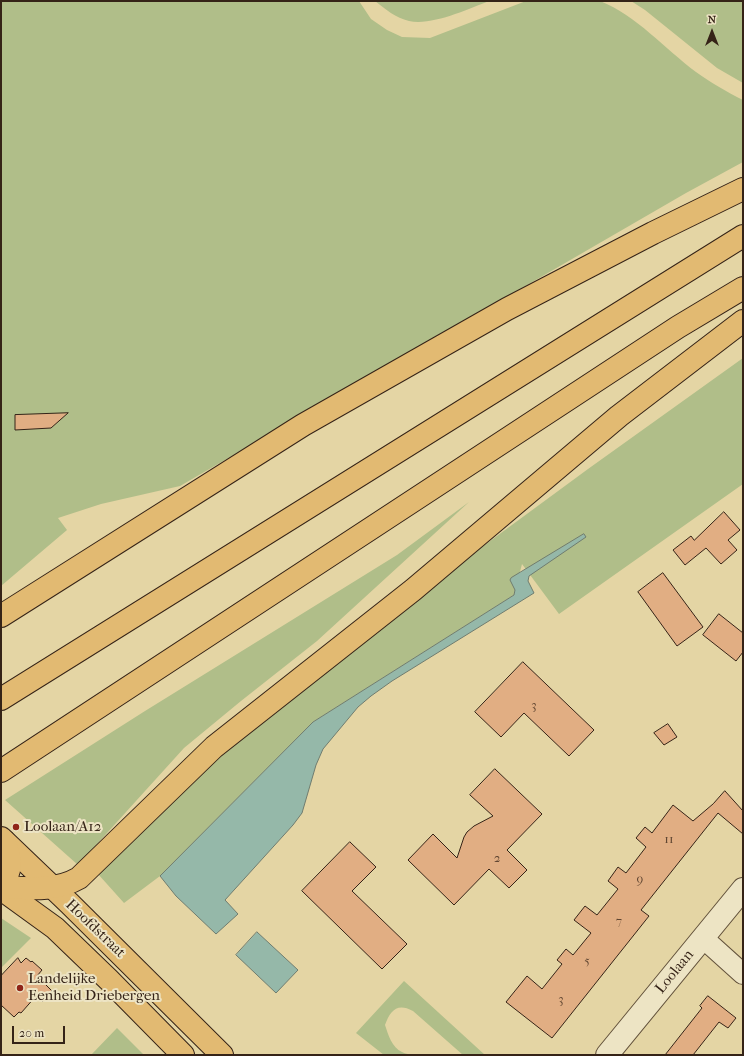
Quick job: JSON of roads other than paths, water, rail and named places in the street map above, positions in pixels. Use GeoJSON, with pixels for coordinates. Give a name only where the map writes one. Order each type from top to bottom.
{"type":"FeatureCollection","features":[{"type":"Feature","properties":{"kind":"main road"},"geometry":{"type":"LineString","coordinates":[[1,616],[303,425],[507,309],[653,233],[743,189]]}},
{"type":"Feature","properties":{"kind":"main road"},"geometry":{"type":"LineString","coordinates":[[1,699],[743,236]]}},
{"type":"Feature","properties":{"kind":"main road"},"geometry":{"type":"LineString","coordinates":[[1,771],[651,345],[743,288]]}},
{"type":"Feature","properties":{"kind":"main road"},"geometry":{"type":"LineString","coordinates":[[68,902],[72,890],[79,878],[214,747],[413,590],[619,416],[743,321]]}},
{"type":"Feature","properties":{"kind":"main road"},"geometry":{"type":"LineString","coordinates":[[1,884],[9,872],[10,864],[9,853],[2,840]]}},
{"type":"Feature","properties":{"kind":"main road","name":"Hoofdstraat"},"geometry":{"type":"LineString","coordinates":[[2,840],[68,902],[222,1055]]}},
{"type":"Feature","properties":{"kind":"main road"},"geometry":{"type":"LineString","coordinates":[[1,888],[52,887],[68,883],[79,878]]}},
{"type":"Feature","properties":{"kind":"main road","name":"Hoofdstraat"},"geometry":{"type":"LineString","coordinates":[[1,888],[55,928],[183,1055]]}},
{"type":"Feature","properties":{"kind":"street","name":"Loolaan"},"geometry":{"type":"LineString","coordinates":[[607,1055],[743,889]]}},
{"type":"Feature","properties":{"kind":"street"},"geometry":{"type":"LineString","coordinates":[[703,938],[743,974]]}},
{"type":"Feature","properties":{"kind":"place","name":"Loolaan/A12"},"geometry":{"type":"Point","coordinates":[16,827]}},
{"type":"Feature","properties":{"kind":"place","name":"Landelijke Eenheid Driebergen"},"geometry":{"type":"Point","coordinates":[20,988]}}]}
